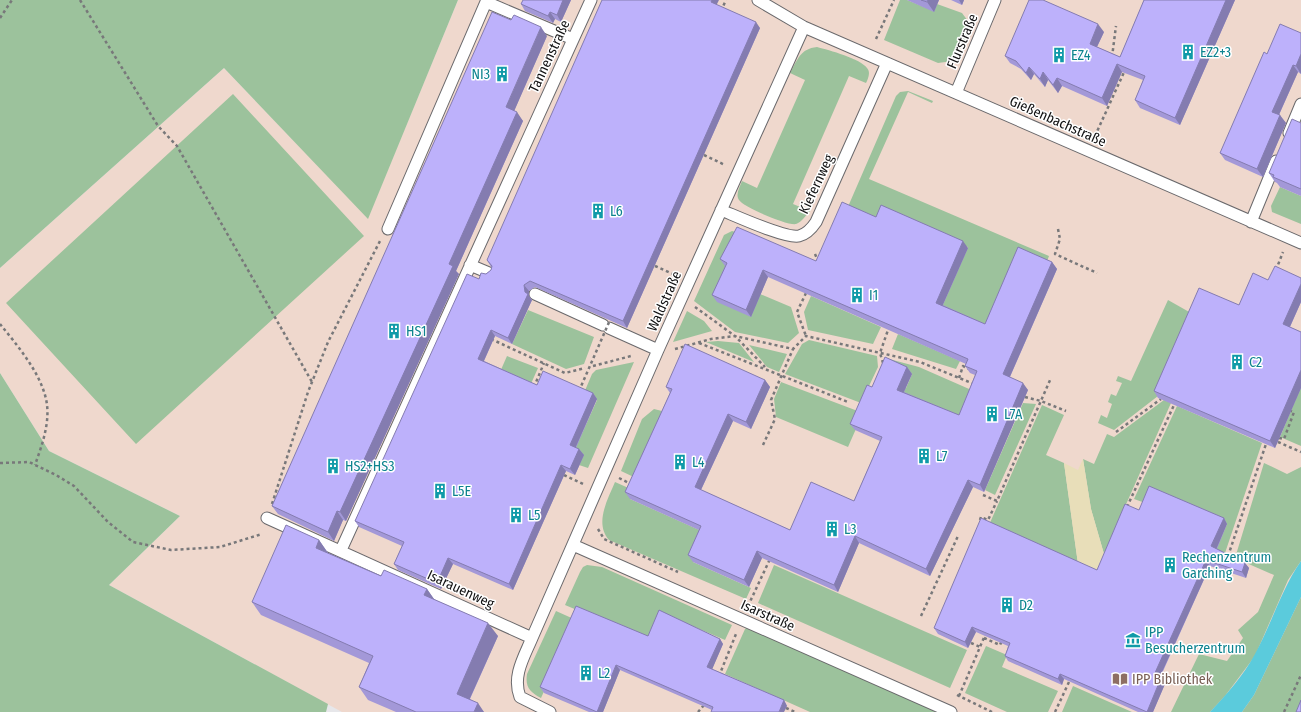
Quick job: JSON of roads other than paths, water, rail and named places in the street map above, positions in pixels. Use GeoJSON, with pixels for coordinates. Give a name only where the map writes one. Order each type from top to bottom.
{"type":"FeatureCollection","features":[{"type":"Feature","properties":{"kind":"lane","name":"Tannenstraße"},"geometry":{"type":"LineString","coordinates":[[341,550],[591,0]]}},
{"type":"Feature","properties":{"kind":"lane"},"geometry":{"type":"LineString","coordinates":[[758,0],[804,27]]}},
{"type":"Feature","properties":{"kind":"lane","name":"Flurstraße"},"geometry":{"type":"LineString","coordinates":[[956,93],[996,0]]}},
{"type":"Feature","properties":{"kind":"lane"},"geometry":{"type":"LineString","coordinates":[[388,229],[486,2],[573,39]]}},
{"type":"Feature","properties":{"kind":"lane","name":"Gießenbachstraße"},"geometry":{"type":"LineString","coordinates":[[804,27],[1301,243]]}},
{"type":"Feature","properties":{"kind":"lane","name":"Waldstraße"},"geometry":{"type":"LineString","coordinates":[[532,638],[658,350],[804,27]]}},
{"type":"Feature","properties":{"kind":"lane","name":"Kiefernweg"},"geometry":{"type":"LineString","coordinates":[[721,210],[785,235],[798,236],[808,231],[816,222],[887,63]]}},
{"type":"Feature","properties":{"kind":"lane"},"geometry":{"type":"LineString","coordinates":[[1251,222],[1301,104]]}},
{"type":"Feature","properties":{"kind":"lane"},"geometry":{"type":"LineString","coordinates":[[470,265],[489,273]]}},
{"type":"Feature","properties":{"kind":"lane"},"geometry":{"type":"LineString","coordinates":[[535,294],[607,324],[658,350]]}},
{"type":"Feature","properties":{"kind":"lane","name":"Isarauenweg"},"geometry":{"type":"LineString","coordinates":[[267,518],[341,550],[532,638]]}},
{"type":"Feature","properties":{"kind":"lane","name":"Isarstraße"},"geometry":{"type":"LineString","coordinates":[[573,544],[951,712]]}},
{"type":"Feature","properties":{"kind":"lane"},"geometry":{"type":"LineString","coordinates":[[532,638],[518,672],[516,686],[520,697],[529,703],[550,712]]}},
{"type":"Feature","properties":{"kind":"water"},"geometry":{"type":"Polygon","coordinates":[[[1301,561],[1301,597],[1254,695],[1242,712],[1210,712],[1246,670],[1251,662],[1282,595],[1301,561]]]}},
{"type":"Feature","properties":{"kind":"place","name":"EZ2+3"},"geometry":{"type":"Point","coordinates":[1188,52]}},
{"type":"Feature","properties":{"kind":"place","name":"EZ4"},"geometry":{"type":"Point","coordinates":[1059,55]}},
{"type":"Feature","properties":{"kind":"place","name":"NI3"},"geometry":{"type":"Point","coordinates":[502,74]}},
{"type":"Feature","properties":{"kind":"place","name":"L6"},"geometry":{"type":"Point","coordinates":[598,211]}},
{"type":"Feature","properties":{"kind":"place","name":"I1"},"geometry":{"type":"Point","coordinates":[857,295]}},
{"type":"Feature","properties":{"kind":"place","name":"HS1"},"geometry":{"type":"Point","coordinates":[394,331]}},
{"type":"Feature","properties":{"kind":"place","name":"C2"},"geometry":{"type":"Point","coordinates":[1237,362]}},
{"type":"Feature","properties":{"kind":"place","name":"L7A"},"geometry":{"type":"Point","coordinates":[992,414]}},
{"type":"Feature","properties":{"kind":"place","name":"L7"},"geometry":{"type":"Point","coordinates":[924,456]}},
{"type":"Feature","properties":{"kind":"place","name":"L4"},"geometry":{"type":"Point","coordinates":[680,462]}},
{"type":"Feature","properties":{"kind":"place","name":"HS2+HS3"},"geometry":{"type":"Point","coordinates":[333,466]}},
{"type":"Feature","properties":{"kind":"place","name":"L5E"},"geometry":{"type":"Point","coordinates":[440,491]}},
{"type":"Feature","properties":{"kind":"place","name":"L5"},"geometry":{"type":"Point","coordinates":[516,515]}},
{"type":"Feature","properties":{"kind":"place","name":"L3"},"geometry":{"type":"Point","coordinates":[832,529]}},
{"type":"Feature","properties":{"kind":"place","name":"Rechenzentrum Garching"},"geometry":{"type":"Point","coordinates":[1170,565]}},
{"type":"Feature","properties":{"kind":"place","name":"D2"},"geometry":{"type":"Point","coordinates":[1007,605]}},
{"type":"Feature","properties":{"kind":"place","name":"IPP Besucherzentrum"},"geometry":{"type":"Point","coordinates":[1133,640]}},
{"type":"Feature","properties":{"kind":"place","name":"L2"},"geometry":{"type":"Point","coordinates":[586,673]}},
{"type":"Feature","properties":{"kind":"place","name":"IPP Bibliothek"},"geometry":{"type":"Point","coordinates":[1120,679]}}]}
